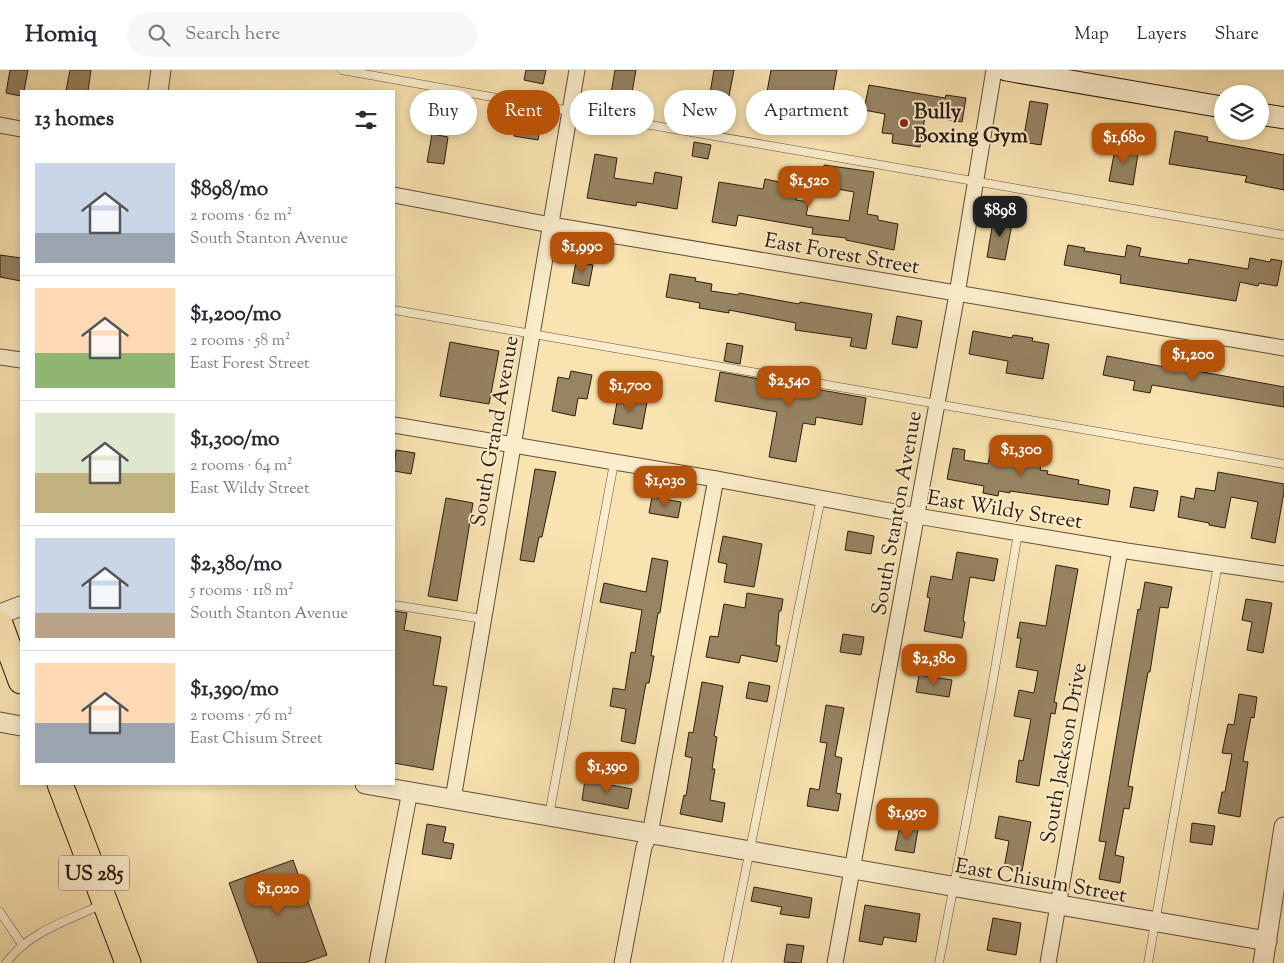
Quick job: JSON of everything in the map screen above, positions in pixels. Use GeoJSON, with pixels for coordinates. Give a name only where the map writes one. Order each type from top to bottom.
{"type":"FeatureCollection","features":[{"type":"Feature","properties":{"kind":"main road"},"geometry":{"type":"LineString","coordinates":[[1006,70],[1214,106]]}},
{"type":"Feature","properties":{"kind":"main road"},"geometry":{"type":"LineString","coordinates":[[1269,116],[1284,118]]}},
{"type":"Feature","properties":{"kind":"main road"},"geometry":{"type":"LineString","coordinates":[[0,624],[20,678]]}},
{"type":"Feature","properties":{"kind":"main road","name":"US 285"},"geometry":{"type":"LineString","coordinates":[[60,785],[128,963]]}},
{"type":"Feature","properties":{"kind":"street"},"geometry":{"type":"LineString","coordinates":[[158,90],[161,70]]}},
{"type":"Feature","properties":{"kind":"street","name":"South Grand Avenue"},"geometry":{"type":"LineString","coordinates":[[574,90],[577,70]]}},
{"type":"Feature","properties":{"kind":"street","name":"South Stanton Avenue"},"geometry":{"type":"LineString","coordinates":[[835,963],[938,403],[994,70]]}},
{"type":"Feature","properties":{"kind":"street","name":"South Grand Avenue"},"geometry":{"type":"LineString","coordinates":[[453,799],[570,111]]}},
{"type":"Feature","properties":{"kind":"street"},"geometry":{"type":"LineString","coordinates":[[0,125],[20,129]]}},
{"type":"Feature","properties":{"kind":"street","name":"East Forest Street"},"geometry":{"type":"LineString","coordinates":[[395,195],[550,225],[1284,348]]}},
{"type":"Feature","properties":{"kind":"street"},"geometry":{"type":"LineString","coordinates":[[0,357],[20,360]]}},
{"type":"Feature","properties":{"kind":"street","name":"East Wildy Street"},"geometry":{"type":"LineString","coordinates":[[395,425],[716,479],[1018,533],[1284,574]]}},
{"type":"Feature","properties":{"kind":"street"},"geometry":{"type":"LineString","coordinates":[[622,963],[644,847],[650,834],[716,479]]}},
{"type":"Feature","properties":{"kind":"street","name":"South Jackson Drive"},"geometry":{"type":"LineString","coordinates":[[1048,963],[1120,550]]}},
{"type":"Feature","properties":{"kind":"street"},"geometry":{"type":"LineString","coordinates":[[0,614],[20,606]]}},
{"type":"Feature","properties":{"kind":"street"},"geometry":{"type":"LineString","coordinates":[[0,722],[20,726]]}},
{"type":"Feature","properties":{"kind":"street","name":"East Chisum Street"},"geometry":{"type":"LineString","coordinates":[[371,785],[1267,941]]}},
{"type":"Feature","properties":{"kind":"street"},"geometry":{"type":"LineString","coordinates":[[377,963],[410,791]]}},
{"type":"Feature","properties":{"kind":"street"},"geometry":{"type":"LineString","coordinates":[[1263,963],[1284,827]]}},
{"type":"Feature","properties":{"kind":"lane"},"geometry":{"type":"LineString","coordinates":[[342,70],[570,111]]}},
{"type":"Feature","properties":{"kind":"lane"},"geometry":{"type":"LineString","coordinates":[[654,125],[1284,235]]}},
{"type":"Feature","properties":{"kind":"lane"},"geometry":{"type":"LineString","coordinates":[[395,310],[1284,464]]}},
{"type":"Feature","properties":{"kind":"lane"},"geometry":{"type":"LineString","coordinates":[[549,816],[614,463]]}},
{"type":"Feature","properties":{"kind":"lane"},"geometry":{"type":"LineString","coordinates":[[727,963],[821,498]]}},
{"type":"Feature","properties":{"kind":"lane"},"geometry":{"type":"LineString","coordinates":[[939,963],[991,692],[1018,533]]}},
{"type":"Feature","properties":{"kind":"lane"},"geometry":{"type":"LineString","coordinates":[[1148,963],[1218,564]]}},
{"type":"Feature","properties":{"kind":"lane"},"geometry":{"type":"LineString","coordinates":[[395,605],[483,619]]}},
{"type":"Feature","properties":{"kind":"lane"},"geometry":{"type":"LineString","coordinates":[[6,963],[12,955],[35,936],[105,903]]}},
{"type":"Feature","properties":{"kind":"lane"},"geometry":{"type":"LineString","coordinates":[[0,912],[23,946]]}},
{"type":"Feature","properties":{"kind":"building"},"geometry":{"type":"Polygon","coordinates":[[[10,70],[28,70],[24,90],[20,90],[20,96],[6,93],[10,70]]]}},
{"type":"Feature","properties":{"kind":"building"},"geometry":{"type":"Polygon","coordinates":[[[70,70],[91,70],[88,90],[66,90],[70,70]]]}},
{"type":"Feature","properties":{"kind":"building"},"geometry":{"type":"Polygon","coordinates":[[[526,70],[546,70],[543,84],[524,80],[526,70]]]}},
{"type":"Feature","properties":{"kind":"building"},"geometry":{"type":"Polygon","coordinates":[[[615,70],[636,70],[632,90],[612,90],[615,70]]]}},
{"type":"Feature","properties":{"kind":"building"},"geometry":{"type":"Polygon","coordinates":[[[714,70],[734,70],[730,90],[711,90],[714,70]]]}},
{"type":"Feature","properties":{"kind":"building"},"geometry":{"type":"Polygon","coordinates":[[[771,70],[837,70],[833,90],[767,90],[771,70]]]}},
{"type":"Feature","properties":{"kind":"building","name":"Bully Boxing Gym"},"geometry":{"type":"Polygon","coordinates":[[[869,85],[945,98],[946,95],[966,98],[962,122],[925,116],[920,147],[892,143],[893,134],[882,133],[885,114],[867,111],[869,85]]]}},
{"type":"Feature","properties":{"kind":"building"},"geometry":{"type":"Polygon","coordinates":[[[1030,101],[1048,104],[1041,145],[1023,142],[1030,101]]]}},
{"type":"Feature","properties":{"kind":"building"},"geometry":{"type":"Polygon","coordinates":[[[1175,131],[1208,137],[1207,141],[1284,155],[1284,190],[1245,182],[1247,176],[1169,164],[1175,131]]]}},
{"type":"Feature","properties":{"kind":"building"},"geometry":{"type":"Polygon","coordinates":[[[432,135],[448,137],[444,164],[427,162],[432,135]]]}},
{"type":"Feature","properties":{"kind":"building"},"geometry":{"type":"Polygon","coordinates":[[[514,135],[539,135],[538,140],[514,135]]]}},
{"type":"Feature","properties":{"kind":"building"},"geometry":{"type":"Polygon","coordinates":[[[694,142],[711,145],[708,159],[692,156],[694,142]]]}},
{"type":"Feature","properties":{"kind":"building"},"geometry":{"type":"Polygon","coordinates":[[[1116,144],[1139,148],[1133,185],[1109,181],[1116,144]]]}},
{"type":"Feature","properties":{"kind":"building"},"geometry":{"type":"Polygon","coordinates":[[[595,154],[617,158],[614,178],[653,184],[655,172],[682,177],[677,209],[637,202],[636,206],[587,198],[595,154]]]}},
{"type":"Feature","properties":{"kind":"building"},"geometry":{"type":"Polygon","coordinates":[[[824,165],[874,172],[867,214],[878,216],[878,220],[898,224],[894,250],[846,240],[846,238],[812,234],[813,228],[738,215],[736,226],[712,222],[719,182],[763,189],[765,179],[799,186],[796,200],[809,202],[806,215],[849,221],[854,192],[821,186],[824,165]]]}},
{"type":"Feature","properties":{"kind":"building"},"geometry":{"type":"Polygon","coordinates":[[[994,216],[1013,219],[1005,260],[987,257],[994,216]]]}},
{"type":"Feature","properties":{"kind":"building"},"geometry":{"type":"Polygon","coordinates":[[[1068,245],[1085,248],[1084,251],[1125,257],[1127,245],[1141,248],[1139,256],[1188,264],[1189,259],[1248,269],[1250,258],[1270,262],[1271,259],[1282,261],[1277,286],[1259,283],[1258,286],[1240,282],[1236,301],[1120,283],[1121,275],[1064,265],[1068,245]]]}},
{"type":"Feature","properties":{"kind":"building"},"geometry":{"type":"Polygon","coordinates":[[[0,255],[20,258],[20,281],[0,277],[0,255]]]}},
{"type":"Feature","properties":{"kind":"building"},"geometry":{"type":"Polygon","coordinates":[[[576,262],[593,265],[589,286],[572,283],[576,262]]]}},
{"type":"Feature","properties":{"kind":"building"},"geometry":{"type":"Polygon","coordinates":[[[670,274],[696,278],[695,281],[712,284],[711,291],[738,295],[739,293],[799,304],[800,302],[872,314],[866,349],[850,346],[852,338],[795,330],[796,323],[729,310],[729,313],[699,308],[700,303],[666,297],[670,274]]]}},
{"type":"Feature","properties":{"kind":"building"},"geometry":{"type":"Polygon","coordinates":[[[897,316],[922,321],[917,348],[892,344],[897,316]]]}},
{"type":"Feature","properties":{"kind":"building"},"geometry":{"type":"Polygon","coordinates":[[[973,331],[1012,338],[1013,335],[1033,338],[1032,341],[1049,344],[1043,379],[1006,373],[1008,361],[969,354],[973,331]]]}},
{"type":"Feature","properties":{"kind":"building"},"geometry":{"type":"Polygon","coordinates":[[[450,342],[499,351],[489,404],[440,396],[450,342]]]}},
{"type":"Feature","properties":{"kind":"building"},"geometry":{"type":"Polygon","coordinates":[[[727,343],[743,346],[740,364],[724,361],[727,343]]]}},
{"type":"Feature","properties":{"kind":"building"},"geometry":{"type":"Polygon","coordinates":[[[1107,356],[1170,368],[1170,364],[1198,369],[1197,371],[1284,387],[1284,407],[1152,385],[1150,393],[1133,390],[1135,381],[1103,375],[1107,356]]]}},
{"type":"Feature","properties":{"kind":"building"},"geometry":{"type":"Polygon","coordinates":[[[571,371],[592,375],[587,399],[578,398],[575,416],[552,411],[558,377],[569,379],[571,371]]]}},
{"type":"Feature","properties":{"kind":"building"},"geometry":{"type":"Polygon","coordinates":[[[720,372],[866,398],[862,425],[816,417],[815,425],[803,423],[796,462],[769,457],[777,412],[715,401],[720,372]]]}},
{"type":"Feature","properties":{"kind":"building"},"geometry":{"type":"Polygon","coordinates":[[[618,397],[647,402],[642,429],[613,424],[618,397]]]}},
{"type":"Feature","properties":{"kind":"building"},"geometry":{"type":"Polygon","coordinates":[[[953,448],[965,450],[964,460],[988,464],[991,450],[1023,456],[1024,450],[1043,454],[1040,470],[1048,471],[1047,474],[1079,480],[1078,484],[1110,490],[1108,505],[1010,491],[1010,493],[999,491],[998,496],[983,493],[984,486],[947,479],[953,448]]]}},
{"type":"Feature","properties":{"kind":"building"},"geometry":{"type":"Polygon","coordinates":[[[396,450],[415,453],[411,474],[395,471],[396,450]]]}},
{"type":"Feature","properties":{"kind":"building"},"geometry":{"type":"Polygon","coordinates":[[[535,469],[556,472],[542,537],[539,537],[534,562],[520,560],[535,469]]]}},
{"type":"Feature","properties":{"kind":"building"},"geometry":{"type":"Polygon","coordinates":[[[1218,472],[1284,484],[1275,543],[1251,538],[1258,502],[1231,497],[1225,528],[1178,517],[1181,496],[1194,499],[1196,488],[1215,491],[1218,472]]]}},
{"type":"Feature","properties":{"kind":"building"},"geometry":{"type":"Polygon","coordinates":[[[1134,487],[1158,491],[1154,511],[1130,507],[1134,487]]]}},
{"type":"Feature","properties":{"kind":"building"},"geometry":{"type":"Polygon","coordinates":[[[652,497],[681,502],[678,518],[649,513],[652,497]]]}},
{"type":"Feature","properties":{"kind":"building"},"geometry":{"type":"Polygon","coordinates":[[[446,498],[473,503],[457,601],[428,596],[446,498]]]}},
{"type":"Feature","properties":{"kind":"building"},"geometry":{"type":"Polygon","coordinates":[[[848,531],[874,536],[871,554],[845,550],[848,531]]]}},
{"type":"Feature","properties":{"kind":"building"},"geometry":{"type":"Polygon","coordinates":[[[723,536],[762,544],[754,587],[724,582],[727,564],[718,562],[723,536]]]}},
{"type":"Feature","properties":{"kind":"building"},"geometry":{"type":"Polygon","coordinates":[[[957,552],[998,559],[994,581],[970,577],[962,638],[924,631],[930,598],[927,597],[931,576],[952,580],[957,552]]]}},
{"type":"Feature","properties":{"kind":"building"},"geometry":{"type":"Polygon","coordinates":[[[652,558],[668,561],[651,656],[654,656],[649,683],[646,683],[635,744],[621,741],[626,709],[610,706],[613,688],[625,690],[631,652],[635,653],[642,610],[600,602],[604,583],[646,592],[652,558]]]}},
{"type":"Feature","properties":{"kind":"building"},"geometry":{"type":"Polygon","coordinates":[[[1056,565],[1078,569],[1054,702],[1057,703],[1055,714],[1051,713],[1039,786],[1016,782],[1019,760],[1023,761],[1031,719],[1014,716],[1019,690],[1034,693],[1038,671],[1016,667],[1021,638],[1017,638],[1020,622],[1046,626],[1056,565]]]}},
{"type":"Feature","properties":{"kind":"building"},"geometry":{"type":"Polygon","coordinates":[[[1145,582],[1172,587],[1168,608],[1160,607],[1150,672],[1148,672],[1128,786],[1133,787],[1129,809],[1124,808],[1115,855],[1124,857],[1120,883],[1099,879],[1106,842],[1099,841],[1138,609],[1140,610],[1145,582]]]}},
{"type":"Feature","properties":{"kind":"building"},"geometry":{"type":"Polygon","coordinates":[[[747,593],[783,599],[781,611],[779,611],[776,645],[780,646],[777,662],[741,655],[739,663],[706,657],[710,636],[718,637],[724,604],[745,608],[747,593]]]}},
{"type":"Feature","properties":{"kind":"building"},"geometry":{"type":"Polygon","coordinates":[[[1246,599],[1272,603],[1263,653],[1247,650],[1252,622],[1242,620],[1246,599]]]}},
{"type":"Feature","properties":{"kind":"building"},"geometry":{"type":"Polygon","coordinates":[[[395,611],[407,613],[404,630],[441,637],[433,685],[447,687],[433,770],[395,763],[395,611]]]}},
{"type":"Feature","properties":{"kind":"building"},"geometry":{"type":"Polygon","coordinates":[[[843,634],[864,637],[861,655],[840,652],[843,634]]]}},
{"type":"Feature","properties":{"kind":"building"},"geometry":{"type":"Polygon","coordinates":[[[919,675],[952,680],[949,697],[916,692],[919,675]]]}},
{"type":"Feature","properties":{"kind":"building"},"geometry":{"type":"Polygon","coordinates":[[[702,682],[723,686],[714,736],[717,737],[712,769],[715,769],[710,800],[725,803],[722,822],[680,814],[684,795],[686,796],[692,758],[685,756],[689,732],[693,733],[702,682]]]}},
{"type":"Feature","properties":{"kind":"building"},"geometry":{"type":"Polygon","coordinates":[[[749,682],[770,686],[767,702],[746,698],[749,682]]]}},
{"type":"Feature","properties":{"kind":"building"},"geometry":{"type":"Polygon","coordinates":[[[1239,694],[1257,697],[1254,718],[1251,717],[1243,761],[1248,762],[1240,817],[1218,813],[1222,792],[1225,792],[1232,754],[1222,753],[1228,724],[1234,725],[1239,694]]]}},
{"type":"Feature","properties":{"kind":"building"},"geometry":{"type":"Polygon","coordinates":[[[826,705],[844,708],[835,756],[842,758],[836,793],[841,794],[838,811],[807,806],[810,788],[819,790],[827,743],[820,742],[826,705]]]}},
{"type":"Feature","properties":{"kind":"building"},"geometry":{"type":"Polygon","coordinates":[[[585,780],[632,789],[628,809],[582,800],[585,780]]]}},
{"type":"Feature","properties":{"kind":"building"},"geometry":{"type":"Polygon","coordinates":[[[999,816],[1031,822],[1022,871],[1004,868],[1009,841],[995,838],[999,816]]]}},
{"type":"Feature","properties":{"kind":"building"},"geometry":{"type":"Polygon","coordinates":[[[1192,823],[1215,826],[1212,845],[1190,842],[1192,823]]]}},
{"type":"Feature","properties":{"kind":"building"},"geometry":{"type":"Polygon","coordinates":[[[427,824],[446,827],[443,842],[454,844],[451,859],[422,854],[427,824]]]}},
{"type":"Feature","properties":{"kind":"building"},"geometry":{"type":"Polygon","coordinates":[[[900,826],[918,829],[914,853],[895,850],[900,826]]]}},
{"type":"Feature","properties":{"kind":"building"},"geometry":{"type":"Polygon","coordinates":[[[293,860],[327,955],[304,963],[258,963],[229,883],[293,860]]]}},
{"type":"Feature","properties":{"kind":"building"},"geometry":{"type":"Polygon","coordinates":[[[754,887],[812,898],[809,918],[780,914],[782,907],[751,901],[754,887]]]}},
{"type":"Feature","properties":{"kind":"building"},"geometry":{"type":"Polygon","coordinates":[[[865,905],[920,914],[916,942],[884,937],[882,945],[859,941],[865,905]]]}},
{"type":"Feature","properties":{"kind":"building"},"geometry":{"type":"Polygon","coordinates":[[[993,918],[1021,923],[1016,955],[987,950],[993,918]]]}},
{"type":"Feature","properties":{"kind":"building"},"geometry":{"type":"Polygon","coordinates":[[[787,944],[804,946],[801,963],[784,962],[787,944]]]}},
{"type":"Feature","properties":{"kind":"place","name":"Bully Boxing Gym"},"geometry":{"type":"Point","coordinates":[904,123]}}]}
